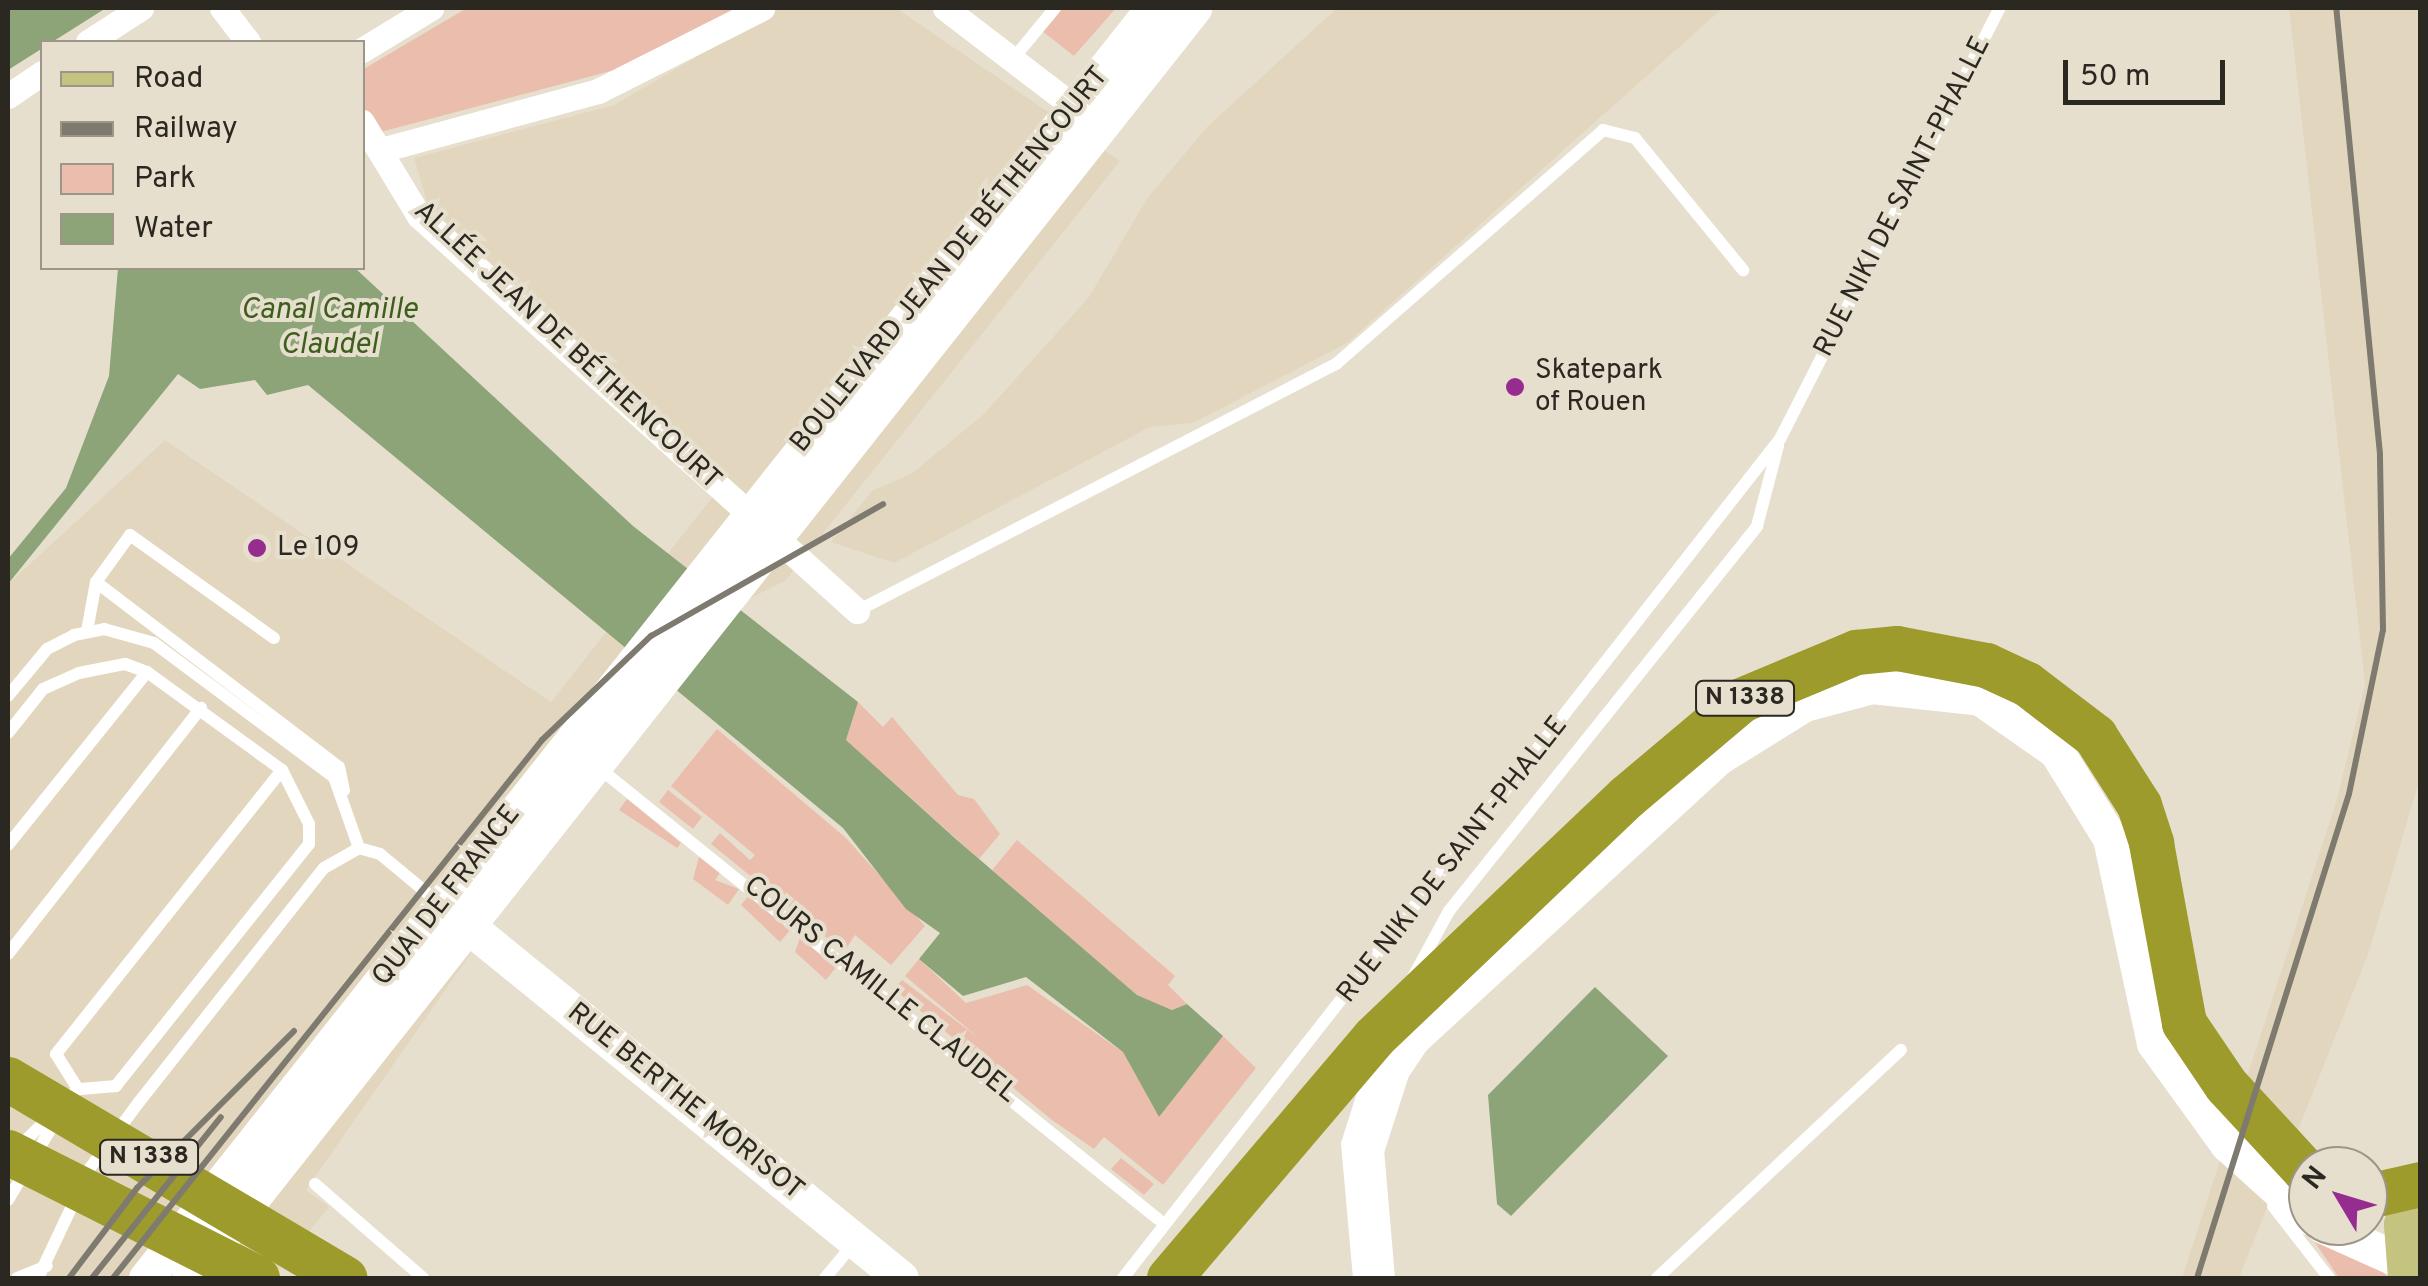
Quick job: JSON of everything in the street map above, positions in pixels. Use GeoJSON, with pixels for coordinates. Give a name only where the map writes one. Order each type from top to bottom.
{"type":"FeatureCollection","features":[{"type":"Feature","properties":{"kind":"highway","name":"N 1338"},"geometry":{"type":"LineString","coordinates":[[1169,1278],[1394,1018],[1714,720],[1813,664],[1897,648],[1947,654],[2013,678],[2096,736],[2145,824],[2184,1023],[2288,1183]]}},
{"type":"Feature","properties":{"kind":"highway","name":"N 1338"},"geometry":{"type":"LineString","coordinates":[[8,1079],[345,1278]]}},
{"type":"Feature","properties":{"kind":"highway","name":"N 1338"},"geometry":{"type":"LineString","coordinates":[[8,1152],[257,1278]]}},
{"type":"Feature","properties":{"kind":"highway"},"geometry":{"type":"LineString","coordinates":[[2388,1192],[2420,1186]]}},
{"type":"Feature","properties":{"kind":"main road","name":"BOULEVARD JEAN DE BÉTHENCOURT"},"geometry":{"type":"LineString","coordinates":[[778,541],[1085,115],[1153,8]]}},
{"type":"Feature","properties":{"kind":"main road","name":"BOULEVARD JEAN DE BÉTHENCOURT"},"geometry":{"type":"LineString","coordinates":[[747,514],[1085,115],[1194,8]]}},
{"type":"Feature","properties":{"kind":"main road","name":"QUAI DE FRANCE"},"geometry":{"type":"LineString","coordinates":[[146,1278],[747,514]]}},
{"type":"Feature","properties":{"kind":"main road","name":"QUAI DE FRANCE"},"geometry":{"type":"LineString","coordinates":[[189,1278],[778,541]]}},
{"type":"Feature","properties":{"kind":"main road","name":"N 1338"},"geometry":{"type":"LineString","coordinates":[[1377,1278],[1366,1150],[1392,1069],[1452,996],[1718,756],[1804,704],[1914,685],[2012,714],[2078,779],[2110,838],[2154,1043],[2219,1136],[2288,1189]]}},
{"type":"Feature","properties":{"kind":"main road","name":"RUE BERTHE MORISOT"},"geometry":{"type":"LineString","coordinates":[[440,904],[900,1278]]}},
{"type":"Feature","properties":{"kind":"main road"},"geometry":{"type":"LineString","coordinates":[[2406,1270],[2404,1225],[2420,1186]]}},
{"type":"Feature","properties":{"kind":"main road"},"geometry":{"type":"LineString","coordinates":[[2361,1246],[2406,1270]]}},
{"type":"Feature","properties":{"kind":"street"},"geometry":{"type":"LineString","coordinates":[[91,40],[141,8]]}},
{"type":"Feature","properties":{"kind":"street"},"geometry":{"type":"LineString","coordinates":[[222,8],[246,40]]}},
{"type":"Feature","properties":{"kind":"street"},"geometry":{"type":"LineString","coordinates":[[365,48],[431,8]]}},
{"type":"Feature","properties":{"kind":"street"},"geometry":{"type":"LineString","coordinates":[[381,150],[598,91],[762,8]]}},
{"type":"Feature","properties":{"kind":"street"},"geometry":{"type":"LineString","coordinates":[[946,8],[1085,115]]}},
{"type":"Feature","properties":{"kind":"street"},"geometry":{"type":"LineString","coordinates":[[8,96],[40,74]]}},
{"type":"Feature","properties":{"kind":"street","name":"ALLÉE JEAN DE BÉTHENCOURT"},"geometry":{"type":"LineString","coordinates":[[365,126],[420,216],[857,611]]}},
{"type":"Feature","properties":{"kind":"lane"},"geometry":{"type":"LineString","coordinates":[[1013,59],[1055,8]]}},
{"type":"Feature","properties":{"kind":"lane","name":"RUE NIKI DE SAINT-PHALLE"},"geometry":{"type":"LineString","coordinates":[[1123,1278],[1780,439],[2000,8]]}},
{"type":"Feature","properties":{"kind":"lane"},"geometry":{"type":"LineString","coordinates":[[857,611],[1336,364],[1603,130],[1634,138],[1743,270]]}},
{"type":"Feature","properties":{"kind":"lane","name":"RUE NIKI DE SAINT-PHALLE"},"geometry":{"type":"LineString","coordinates":[[1358,1278],[1348,1144],[1394,1018],[1449,911],[1756,526],[1780,439]]}},
{"type":"Feature","properties":{"kind":"lane"},"geometry":{"type":"LineString","coordinates":[[87,632],[96,582],[130,535],[274,638]]}},
{"type":"Feature","properties":{"kind":"lane"},"geometry":{"type":"LineString","coordinates":[[96,582],[339,768],[359,848]]}},
{"type":"Feature","properties":{"kind":"lane"},"geometry":{"type":"LineString","coordinates":[[8,696],[47,649],[87,632],[154,643],[343,792]]}},
{"type":"Feature","properties":{"kind":"lane"},"geometry":{"type":"LineString","coordinates":[[8,733],[43,689],[79,673],[126,664],[147,672],[201,708],[282,770],[306,808],[309,844],[116,1086],[78,1089],[8,1162]]}},
{"type":"Feature","properties":{"kind":"lane"},"geometry":{"type":"LineString","coordinates":[[8,845],[147,672]]}},
{"type":"Feature","properties":{"kind":"lane"},"geometry":{"type":"LineString","coordinates":[[8,954],[201,708]]}},
{"type":"Feature","properties":{"kind":"lane","name":"COURS CAMILLE CLAUDEL"},"geometry":{"type":"LineString","coordinates":[[597,766],[1158,1219]]}},
{"type":"Feature","properties":{"kind":"lane"},"geometry":{"type":"LineString","coordinates":[[78,1089],[56,1054],[282,770]]}},
{"type":"Feature","properties":{"kind":"lane"},"geometry":{"type":"LineString","coordinates":[[17,1278],[42,1272],[90,1168],[324,868],[359,848],[380,854],[440,904]]}},
{"type":"Feature","properties":{"kind":"lane"},"geometry":{"type":"LineString","coordinates":[[1657,1278],[1901,1050]]}},
{"type":"Feature","properties":{"kind":"lane"},"geometry":{"type":"LineString","coordinates":[[8,1200],[78,1089]]}},
{"type":"Feature","properties":{"kind":"lane"},"geometry":{"type":"LineString","coordinates":[[315,1184],[423,1278]]}},
{"type":"Feature","properties":{"kind":"lane"},"geometry":{"type":"LineString","coordinates":[[825,1278],[856,1240]]}},
{"type":"Feature","properties":{"kind":"lane"},"geometry":{"type":"LineString","coordinates":[[2317,1246],[2330,1278]]}},
{"type":"Feature","properties":{"kind":"shaded area"},"geometry":{"type":"Polygon","coordinates":[[[780,8],[896,8],[1120,161],[785,581],[749,599],[492,923],[306,1190],[329,1207],[272,1278],[8,1278],[8,584],[165,440],[551,702],[725,481],[428,205],[414,158],[614,105],[780,8]]]}},
{"type":"Feature","properties":{"kind":"shaded area"},"geometry":{"type":"Polygon","coordinates":[[[1337,8],[1723,8],[1347,343],[1193,423],[1150,427],[894,563],[831,542],[872,491],[911,474],[984,414],[1089,297],[1148,197],[1208,126],[1337,8]]]}},
{"type":"Feature","properties":{"kind":"shaded area"},"geometry":{"type":"Polygon","coordinates":[[[2289,8],[2420,8],[2420,778],[2369,952],[2292,1146],[2288,1146],[2288,1155],[2239,1278],[2182,1278],[2337,799],[2365,684],[2289,8]]]}},
{"type":"Feature","properties":{"kind":"green space"},"geometry":{"type":"Polygon","coordinates":[[[467,8],[740,8],[637,64],[373,134],[365,124],[365,68],[467,8]]]}},
{"type":"Feature","properties":{"kind":"green space"},"geometry":{"type":"Polygon","coordinates":[[[1061,8],[1116,8],[1074,56],[1042,31],[1061,8]]]}},
{"type":"Feature","properties":{"kind":"green space"},"geometry":{"type":"Polygon","coordinates":[[[858,702],[883,727],[892,717],[958,795],[974,799],[1000,834],[979,859],[846,740],[858,702]]]}},
{"type":"Feature","properties":{"kind":"green space"},"geometry":{"type":"Polygon","coordinates":[[[717,729],[846,838],[925,926],[891,965],[855,935],[844,952],[711,844],[720,833],[750,860],[755,855],[671,786],[717,729]]]}},
{"type":"Feature","properties":{"kind":"green space"},"geometry":{"type":"Polygon","coordinates":[[[668,790],[702,817],[693,829],[659,802],[668,790]]]}},
{"type":"Feature","properties":{"kind":"green space"},"geometry":{"type":"Polygon","coordinates":[[[627,799],[681,843],[677,848],[619,810],[627,799]]]}},
{"type":"Feature","properties":{"kind":"green space"},"geometry":{"type":"Polygon","coordinates":[[[1017,840],[1175,976],[1168,985],[1187,1004],[1172,1010],[1137,995],[992,870],[1017,840]]]}},
{"type":"Feature","properties":{"kind":"green space"},"geometry":{"type":"Polygon","coordinates":[[[699,857],[720,873],[715,880],[739,889],[728,905],[693,879],[699,857]]]}},
{"type":"Feature","properties":{"kind":"green space"},"geometry":{"type":"Polygon","coordinates":[[[749,895],[792,928],[780,942],[741,905],[749,895]]]}},
{"type":"Feature","properties":{"kind":"green space"},"geometry":{"type":"Polygon","coordinates":[[[801,935],[838,965],[826,980],[795,952],[801,935]]]}},
{"type":"Feature","properties":{"kind":"green space"},"geometry":{"type":"Polygon","coordinates":[[[919,959],[966,1003],[1027,985],[1123,1052],[1159,1117],[1223,1036],[1256,1068],[1163,1185],[1104,1137],[1094,1149],[1052,1120],[894,989],[902,980],[980,1039],[905,976],[919,959]]]}},
{"type":"Feature","properties":{"kind":"green space"},"geometry":{"type":"Polygon","coordinates":[[[1121,1158],[1154,1184],[1144,1195],[1111,1169],[1121,1158]]]}},
{"type":"Feature","properties":{"kind":"green space"},"geometry":{"type":"Polygon","coordinates":[[[2317,1246],[2330,1246],[2382,1270],[2388,1278],[2339,1278],[2317,1246]]]}},
{"type":"Feature","properties":{"kind":"water"},"geometry":{"type":"Polygon","coordinates":[[[8,8],[106,8],[55,40],[40,40],[40,50],[8,70],[8,8]]]}},
{"type":"Feature","properties":{"kind":"water","name":"Canal Camille Claudel"},"geometry":{"type":"Polygon","coordinates":[[[118,270],[357,270],[633,526],[858,702],[846,740],[957,840],[1137,995],[1172,1010],[1187,1004],[1223,1036],[1159,1117],[1123,1052],[1026,977],[963,996],[919,959],[940,933],[906,909],[843,828],[308,385],[267,395],[255,380],[200,389],[178,374],[8,584],[8,559],[66,488],[109,376],[118,270]]]}},
{"type":"Feature","properties":{"kind":"water"},"geometry":{"type":"Polygon","coordinates":[[[1595,987],[1668,1056],[1511,1216],[1497,1204],[1488,1095],[1595,987]]]}},
{"type":"Feature","properties":{"kind":"railway"},"geometry":{"type":"LineString","coordinates":[[2197,1278],[2349,794],[2383,630],[2380,454],[2336,8]]}},
{"type":"Feature","properties":{"kind":"railway"},"geometry":{"type":"LineString","coordinates":[[113,1278],[542,740],[651,636],[883,504]]}},
{"type":"Feature","properties":{"kind":"railway"},"geometry":{"type":"LineString","coordinates":[[69,1278],[137,1188],[294,1031]]}},
{"type":"Feature","properties":{"kind":"railway"},"geometry":{"type":"LineString","coordinates":[[92,1278],[221,1117]]}},
{"type":"Feature","properties":{"kind":"place","name":"Skatepark of Rouen"},"geometry":{"type":"Point","coordinates":[1515,387]}},
{"type":"Feature","properties":{"kind":"place","name":"Le 109"},"geometry":{"type":"Point","coordinates":[257,548]}}]}
